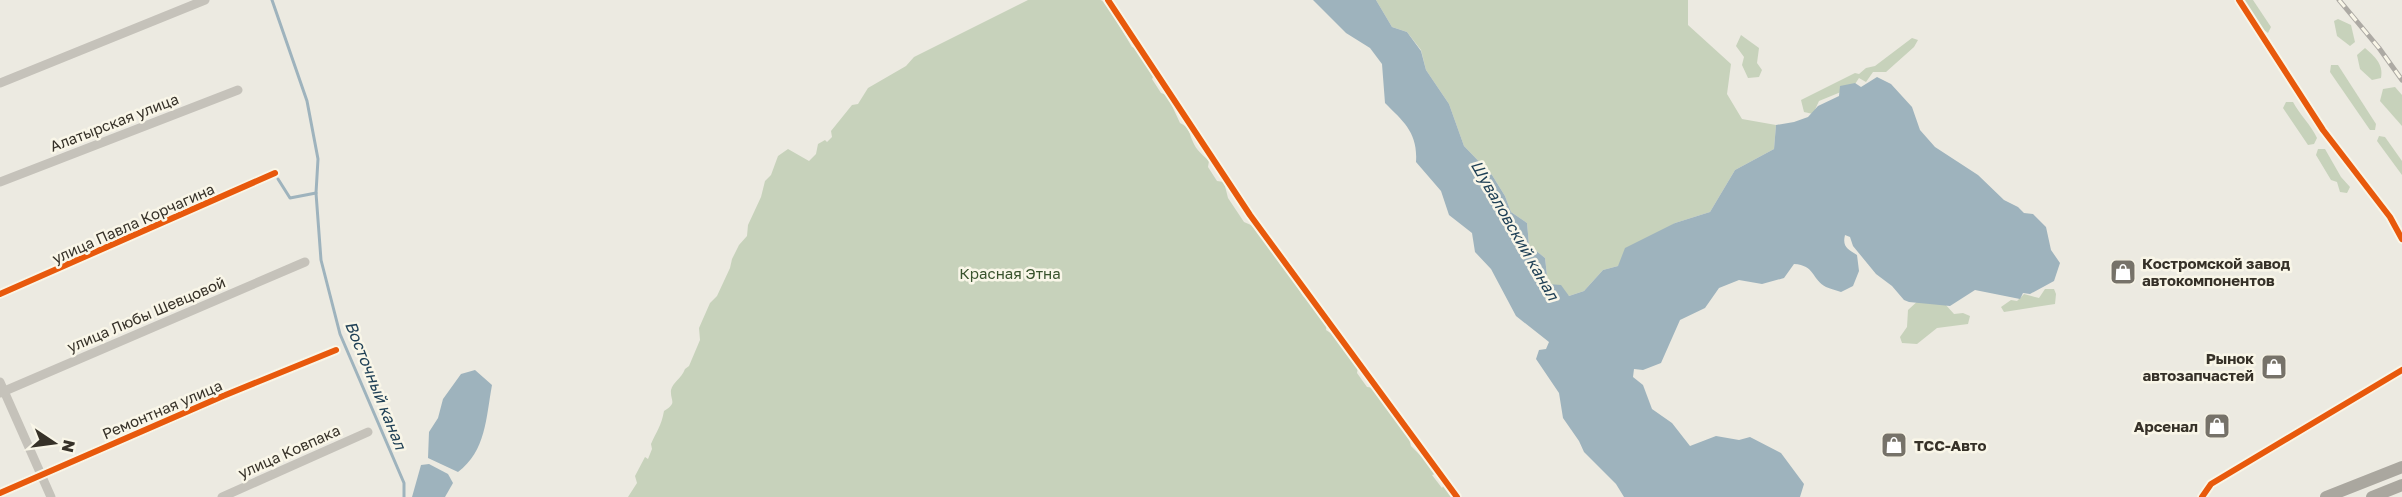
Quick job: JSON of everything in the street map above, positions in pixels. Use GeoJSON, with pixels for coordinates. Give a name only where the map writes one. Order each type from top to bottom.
{"type":"FeatureCollection","features":[{"type":"Feature","properties":{"kind":"main road"},"geometry":{"type":"LineString","coordinates":[[2326,497],[2402,467]]}},
{"type":"Feature","properties":{"kind":"main road"},"geometry":{"type":"LineString","coordinates":[[2372,497],[2402,485]]}},
{"type":"Feature","properties":{"kind":"street"},"geometry":{"type":"LineString","coordinates":[[0,83],[204,0]]}},
{"type":"Feature","properties":{"kind":"street"},"geometry":{"type":"LineString","coordinates":[[1108,0],[1250,214],[1457,497]]}},
{"type":"Feature","properties":{"kind":"street"},"geometry":{"type":"LineString","coordinates":[[2239,0],[2324,130],[2390,217],[2402,239]]}},
{"type":"Feature","properties":{"kind":"street","name":"Алатырская улица"},"geometry":{"type":"LineString","coordinates":[[0,182],[238,90]]}},
{"type":"Feature","properties":{"kind":"street","name":"улица Павла Корчагина"},"geometry":{"type":"LineString","coordinates":[[0,294],[275,173]]}},
{"type":"Feature","properties":{"kind":"street","name":"улица Любы Шевцовой"},"geometry":{"type":"LineString","coordinates":[[1,389],[305,262]]}},
{"type":"Feature","properties":{"kind":"street","name":"Ремонтная улица"},"geometry":{"type":"LineString","coordinates":[[0,493],[223,396],[336,350]]}},
{"type":"Feature","properties":{"kind":"street"},"geometry":{"type":"LineString","coordinates":[[2202,497],[2211,484],[2402,370]]}},
{"type":"Feature","properties":{"kind":"street"},"geometry":{"type":"LineString","coordinates":[[1,389],[51,497]]}},
{"type":"Feature","properties":{"kind":"street","name":"улица Ковпака"},"geometry":{"type":"LineString","coordinates":[[222,497],[368,432]]}},
{"type":"Feature","properties":{"kind":"green space","name":"Красная Этна"},"geometry":{"type":"Polygon","coordinates":[[[1028,0],[1101,0],[1107,5],[1132,47],[1138,49],[1154,75],[1152,79],[1161,93],[1167,95],[1180,123],[1187,129],[1196,148],[1209,161],[1208,167],[1217,181],[1224,182],[1228,198],[1244,222],[1251,225],[1271,246],[1280,264],[1288,272],[1303,296],[1314,305],[1327,323],[1326,330],[1338,338],[1358,368],[1357,373],[1367,387],[1375,388],[1408,435],[1411,446],[1438,473],[1432,475],[1442,488],[1444,485],[1456,497],[628,497],[637,483],[635,476],[645,457],[648,459],[652,449],[651,444],[664,411],[672,404],[672,387],[689,366],[700,340],[699,328],[710,303],[717,296],[739,245],[747,236],[748,225],[761,197],[765,181],[771,175],[778,156],[788,149],[809,161],[816,154],[818,144],[825,140],[827,142],[832,137],[831,131],[852,105],[858,104],[868,88],[906,66],[914,57],[1028,0]]]}},
{"type":"Feature","properties":{"kind":"green space"},"geometry":{"type":"Polygon","coordinates":[[[1376,0],[1688,0],[1688,25],[1731,64],[1727,94],[1742,119],[1776,125],[1774,149],[1735,170],[1710,212],[1675,223],[1618,266],[1603,270],[1584,291],[1569,296],[1548,284],[1545,258],[1529,245],[1527,223],[1511,212],[1505,196],[1492,175],[1464,146],[1449,104],[1426,70],[1421,50],[1407,32],[1392,27],[1376,0]]]}},
{"type":"Feature","properties":{"kind":"green space"},"geometry":{"type":"Polygon","coordinates":[[[2242,0],[2253,0],[2271,27],[2268,33],[2264,30],[2242,0]]]}},
{"type":"Feature","properties":{"kind":"green space"},"geometry":{"type":"Polygon","coordinates":[[[2338,19],[2351,25],[2355,42],[2350,46],[2337,36],[2334,21],[2338,19]]]}},
{"type":"Feature","properties":{"kind":"green space"},"geometry":{"type":"Polygon","coordinates":[[[1741,35],[1759,48],[1757,63],[1762,70],[1759,77],[1748,78],[1742,65],[1744,57],[1736,46],[1741,35]]]}},
{"type":"Feature","properties":{"kind":"green space"},"geometry":{"type":"Polygon","coordinates":[[[1912,38],[1918,40],[1914,47],[1886,72],[1873,72],[1866,82],[1859,78],[1853,87],[1819,101],[1813,114],[1804,112],[1801,100],[1855,73],[1859,74],[1866,68],[1875,66],[1912,38]]]}},
{"type":"Feature","properties":{"kind":"green space"},"geometry":{"type":"Polygon","coordinates":[[[2365,48],[2380,64],[2381,78],[2372,80],[2360,69],[2357,55],[2365,48]]]}},
{"type":"Feature","properties":{"kind":"green space"},"geometry":{"type":"Polygon","coordinates":[[[2331,65],[2338,65],[2376,124],[2375,130],[2370,130],[2330,72],[2331,65]]]}},
{"type":"Feature","properties":{"kind":"green space"},"geometry":{"type":"Polygon","coordinates":[[[2395,87],[2402,95],[2402,126],[2380,101],[2383,89],[2395,87]]]}},
{"type":"Feature","properties":{"kind":"green space"},"geometry":{"type":"Polygon","coordinates":[[[2286,102],[2293,102],[2312,129],[2317,138],[2314,144],[2308,145],[2283,108],[2286,102]]]}},
{"type":"Feature","properties":{"kind":"green space"},"geometry":{"type":"Polygon","coordinates":[[[2379,136],[2385,137],[2402,161],[2402,175],[2377,141],[2379,136]]]}},
{"type":"Feature","properties":{"kind":"green space"},"geometry":{"type":"Polygon","coordinates":[[[2318,149],[2325,149],[2341,177],[2350,187],[2347,193],[2340,192],[2337,182],[2331,180],[2316,155],[2318,149]]]}},
{"type":"Feature","properties":{"kind":"green space"},"geometry":{"type":"Polygon","coordinates":[[[2045,289],[2054,289],[2055,304],[2004,312],[2001,307],[2011,300],[2017,301],[2024,294],[2039,298],[2045,289]]]}},
{"type":"Feature","properties":{"kind":"green space"},"geometry":{"type":"Polygon","coordinates":[[[1920,299],[1945,304],[1954,314],[1963,313],[1970,316],[1968,324],[1937,328],[1917,344],[1902,343],[1900,337],[1907,327],[1908,310],[1920,299]]]}},
{"type":"Feature","properties":{"kind":"water","name":"Шуваловский канал"},"geometry":{"type":"Polygon","coordinates":[[[1313,0],[1376,0],[1392,27],[1407,32],[1421,51],[1426,70],[1449,104],[1464,146],[1492,175],[1505,196],[1511,212],[1527,223],[1529,245],[1545,258],[1548,284],[1561,285],[1569,296],[1584,291],[1603,270],[1618,266],[1625,248],[1675,223],[1710,212],[1735,170],[1774,149],[1776,125],[1808,117],[1818,106],[1839,96],[1840,86],[1855,83],[1861,87],[1877,77],[1891,84],[1912,107],[1920,130],[1935,147],[1978,175],[2004,200],[2024,213],[2033,214],[2046,227],[2051,250],[2060,263],[2054,281],[2030,294],[2023,293],[2020,299],[1975,290],[1950,306],[1909,302],[1876,274],[1853,246],[1850,237],[1845,235],[1845,245],[1857,255],[1859,271],[1853,286],[1841,292],[1821,284],[1806,267],[1794,264],[1784,278],[1762,284],[1739,280],[1719,288],[1705,308],[1680,320],[1661,363],[1643,370],[1634,369],[1633,377],[1643,385],[1652,409],[1672,423],[1690,446],[1716,436],[1739,440],[1750,437],[1781,453],[1804,484],[1800,497],[1624,497],[1616,484],[1584,452],[1563,418],[1559,393],[1536,359],[1539,350],[1546,349],[1549,342],[1516,316],[1491,269],[1475,252],[1472,233],[1449,215],[1441,191],[1416,162],[1415,143],[1412,136],[1404,122],[1385,103],[1382,64],[1370,48],[1346,33],[1313,0]]]}},
{"type":"Feature","properties":{"kind":"water"},"geometry":{"type":"Polygon","coordinates":[[[475,370],[492,385],[488,410],[479,444],[467,464],[458,472],[428,458],[429,432],[438,418],[443,399],[461,374],[475,370]]]}},
{"type":"Feature","properties":{"kind":"water"},"geometry":{"type":"Polygon","coordinates":[[[429,464],[448,474],[453,483],[445,497],[412,497],[421,465],[429,464]]]}},
{"type":"Feature","properties":{"kind":"waterway","name":"Восточный канал"},"geometry":{"type":"LineString","coordinates":[[272,0],[307,101],[318,159],[316,193],[321,260],[340,334],[404,483],[404,497]]}},
{"type":"Feature","properties":{"kind":"waterway"},"geometry":{"type":"LineString","coordinates":[[278,179],[290,198],[316,193]]}},
{"type":"Feature","properties":{"kind":"railway"},"geometry":{"type":"LineString","coordinates":[[2339,0],[2402,80]]}},
{"type":"Feature","properties":{"kind":"cycle path"},"geometry":{"type":"LineString","coordinates":[[1108,0],[1250,215],[1457,497]]}},
{"type":"Feature","properties":{"kind":"cycle path"},"geometry":{"type":"LineString","coordinates":[[2239,0],[2323,130],[2390,217],[2402,239]]}},
{"type":"Feature","properties":{"kind":"cycle path"},"geometry":{"type":"LineString","coordinates":[[0,294],[275,173]]}},
{"type":"Feature","properties":{"kind":"cycle path"},"geometry":{"type":"LineString","coordinates":[[0,493],[223,396],[336,350]]}},
{"type":"Feature","properties":{"kind":"cycle path"},"geometry":{"type":"LineString","coordinates":[[2202,497],[2211,484],[2402,370]]}},
{"type":"Feature","properties":{"kind":"place","name":"Костромской завод автокомпонентов"},"geometry":{"type":"Point","coordinates":[2123,272]}},
{"type":"Feature","properties":{"kind":"place","name":"Рынок автозапчастей"},"geometry":{"type":"Point","coordinates":[2274,367]}},
{"type":"Feature","properties":{"kind":"place","name":"Арсенал"},"geometry":{"type":"Point","coordinates":[2217,426]}},
{"type":"Feature","properties":{"kind":"place","name":"ТСС-Авто"},"geometry":{"type":"Point","coordinates":[1894,445]}}]}
